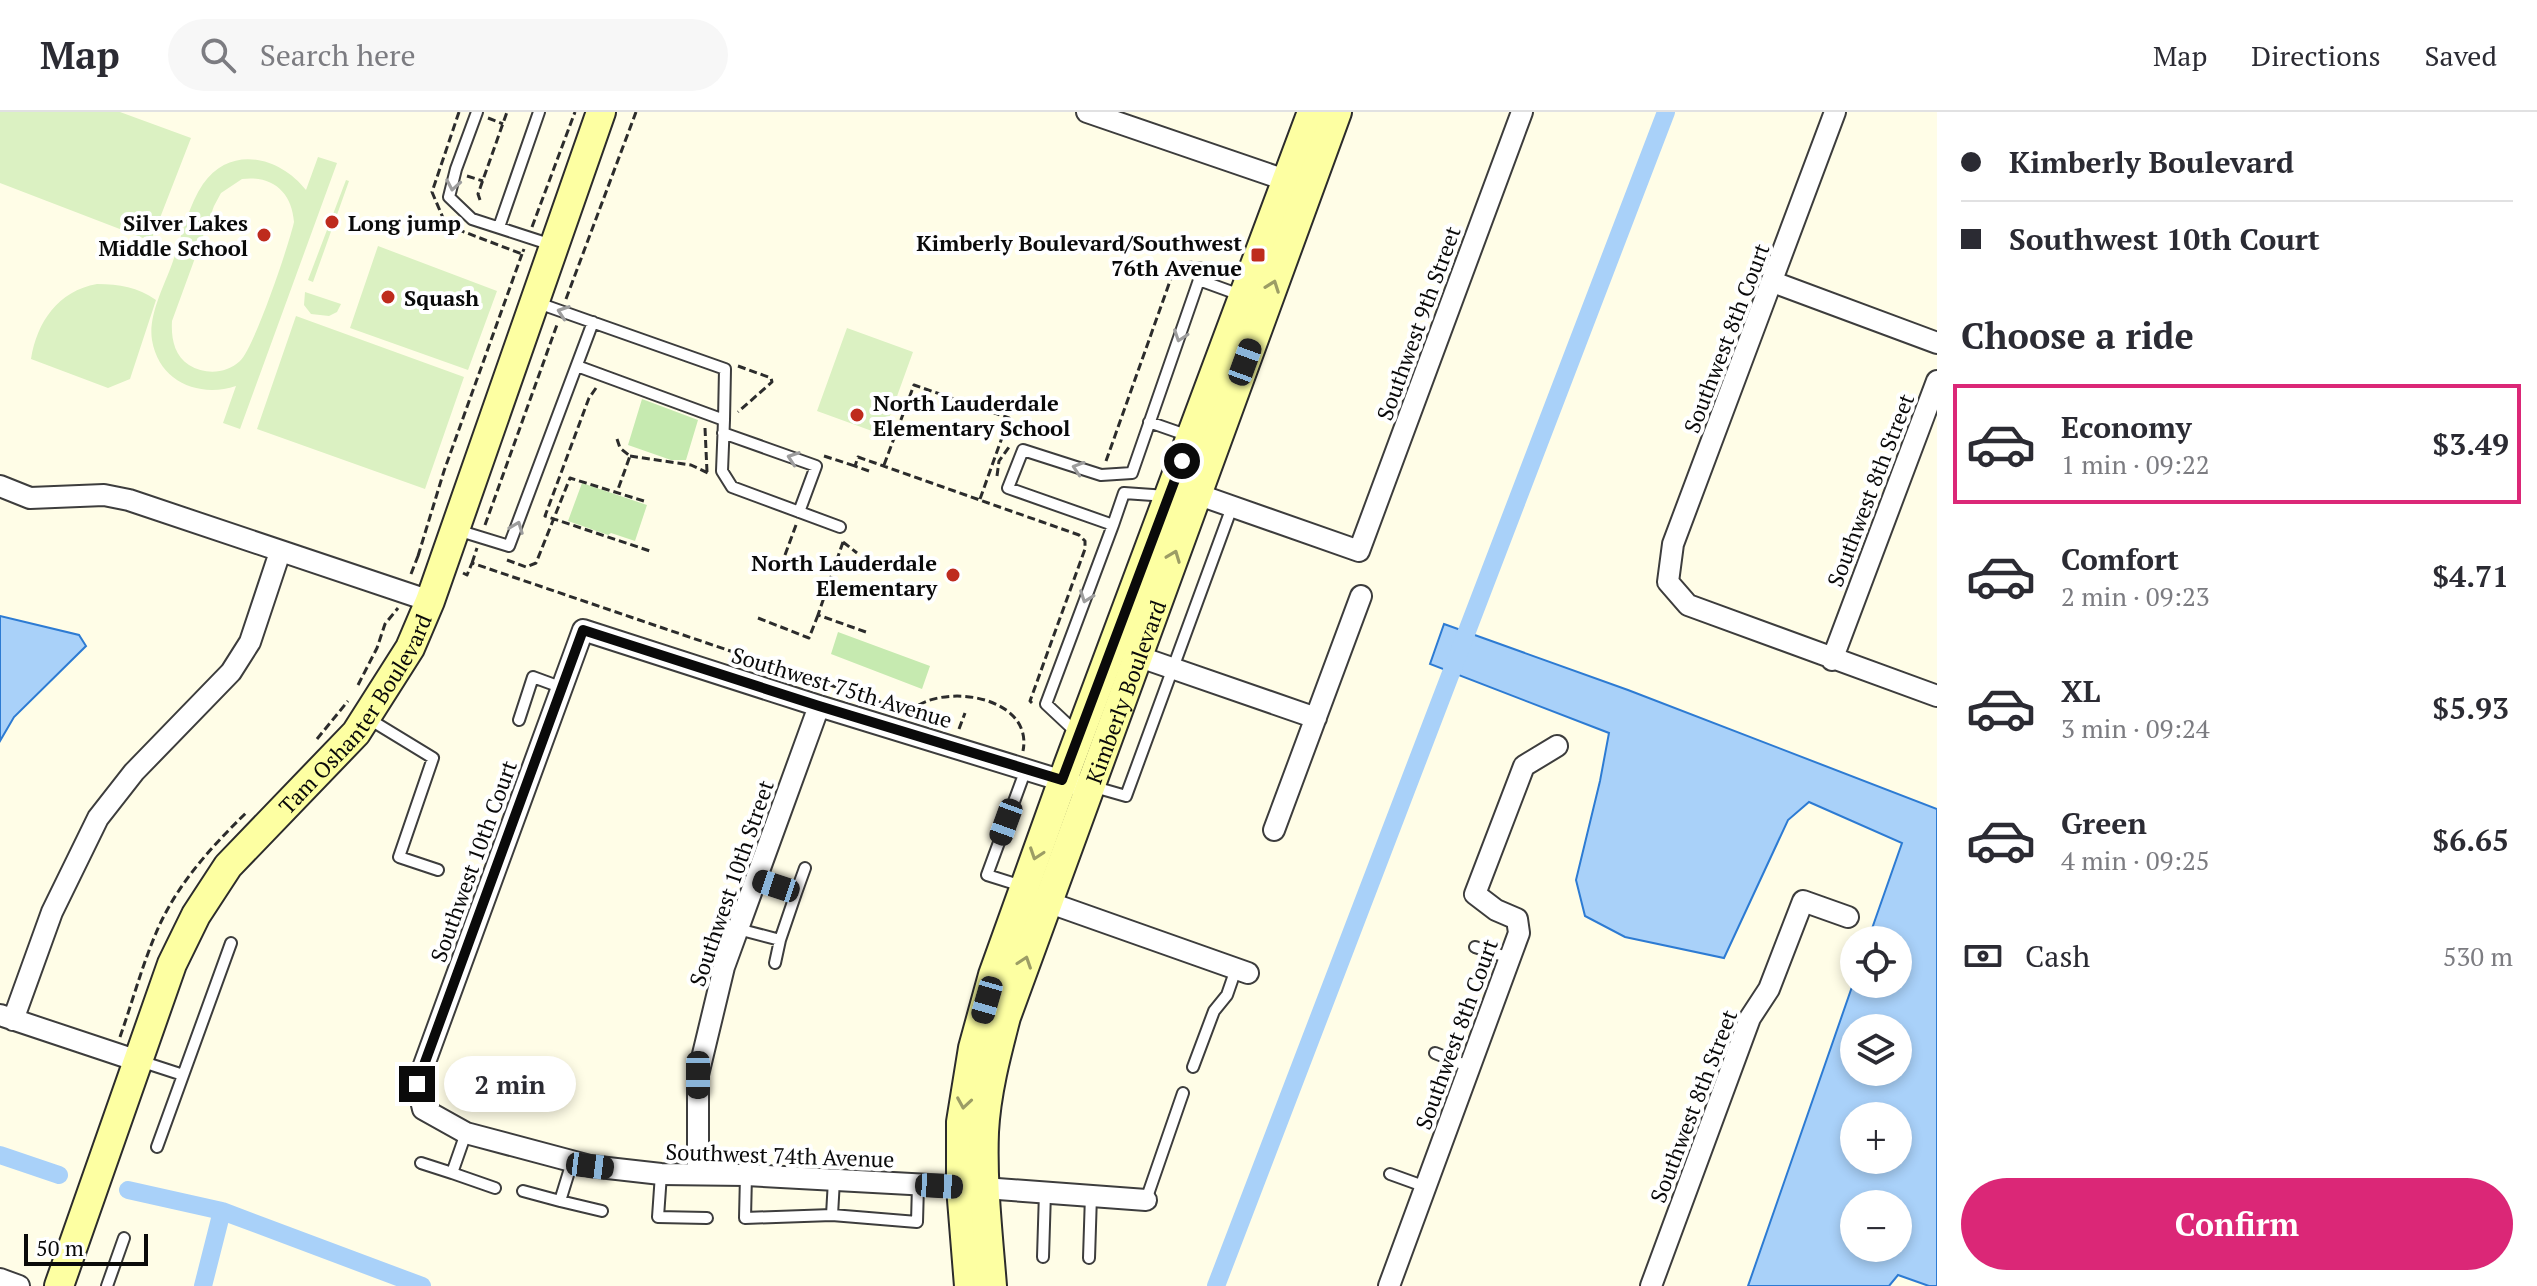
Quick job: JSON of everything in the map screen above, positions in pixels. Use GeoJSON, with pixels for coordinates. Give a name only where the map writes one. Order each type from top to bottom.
{"type":"FeatureCollection","features":[{"type":"Feature","properties":{"kind":"street","name":"Tam Oshanter Boulevard"},"geometry":{"type":"LineString","coordinates":[[59,1286],[172,964],[196,915],[228,866],[356,733],[410,648],[430,601],[601,112]]}},
{"type":"Feature","properties":{"kind":"street"},"geometry":{"type":"LineString","coordinates":[[1087,112],[1298,184]]}},
{"type":"Feature","properties":{"kind":"street","name":"Kimberly Boulevard"},"geometry":{"type":"LineString","coordinates":[[1080,785],[1079,735],[1180,492],[1225,420],[1298,184],[1312,112]]}},
{"type":"Feature","properties":{"kind":"street","name":"Kimberly Boulevard"},"geometry":{"type":"LineString","coordinates":[[969,1286],[972,1187],[993,1064],[1006,1017],[1031,894],[1137,656],[1180,492],[1191,436],[1239,284],[1337,112]]}},
{"type":"Feature","properties":{"kind":"street","name":"Southwest 9th Street"},"geometry":{"type":"LineString","coordinates":[[1232,507],[1359,551],[1522,112]]}},
{"type":"Feature","properties":{"kind":"street","name":"Southwest 8th Court"},"geometry":{"type":"LineString","coordinates":[[1832,660],[1688,605],[1668,582],[1673,544],[1835,112]]}},
{"type":"Feature","properties":{"kind":"street"},"geometry":{"type":"LineString","coordinates":[[1773,282],[1937,343]]}},
{"type":"Feature","properties":{"kind":"street"},"geometry":{"type":"LineString","coordinates":[[1225,420],[1224,398],[1250,322],[1250,311],[1239,284]]}},
{"type":"Feature","properties":{"kind":"street","name":"Southwest 8th Street"},"geometry":{"type":"LineString","coordinates":[[1832,660],[1937,381]]}},
{"type":"Feature","properties":{"kind":"street"},"geometry":{"type":"LineString","coordinates":[[0,486],[30,498],[104,495],[129,500],[430,601]]}},
{"type":"Feature","properties":{"kind":"street"},"geometry":{"type":"LineString","coordinates":[[1180,492],[1232,507]]}},
{"type":"Feature","properties":{"kind":"street"},"geometry":{"type":"LineString","coordinates":[[138,1061],[7,1018],[52,912],[98,818],[134,772],[231,672],[250,642],[280,552]]}},
{"type":"Feature","properties":{"kind":"street"},"geometry":{"type":"LineString","coordinates":[[1274,830],[1361,596]]}},
{"type":"Feature","properties":{"kind":"street","name":"Southwest 10th Court"},"geometry":{"type":"LineString","coordinates":[[423,1109],[417,1084],[583,630]]}},
{"type":"Feature","properties":{"kind":"street","name":"Southwest 75th Avenue"},"geometry":{"type":"LineString","coordinates":[[583,630],[819,706],[1024,760],[1080,785]]}},
{"type":"Feature","properties":{"kind":"street"},"geometry":{"type":"LineString","coordinates":[[1137,656],[1316,718]]}},
{"type":"Feature","properties":{"kind":"street"},"geometry":{"type":"LineString","coordinates":[[1832,660],[1937,696]]}},
{"type":"Feature","properties":{"kind":"street","name":"Southwest 10th Street"},"geometry":{"type":"LineString","coordinates":[[698,1174],[698,1075],[724,967],[819,706]]}},
{"type":"Feature","properties":{"kind":"street","name":"Southwest 8th Court"},"geometry":{"type":"LineString","coordinates":[[1389,1286],[1519,933],[1517,919],[1496,910],[1475,894],[1524,766],[1557,746]]}},
{"type":"Feature","properties":{"kind":"street"},"geometry":{"type":"LineString","coordinates":[[1031,894],[1242,971]]}},
{"type":"Feature","properties":{"kind":"street","name":"Southwest 8th Street"},"geometry":{"type":"LineString","coordinates":[[1651,1286],[1750,1018],[1769,989],[1803,901],[1848,917]]}},
{"type":"Feature","properties":{"kind":"street","name":"Southwest 74th Avenue"},"geometry":{"type":"LineString","coordinates":[[423,1109],[466,1133],[572,1162],[661,1174],[746,1175],[972,1187],[1146,1200]]}},
{"type":"Feature","properties":{"kind":"street","name":"Kimberly Boulevard"},"geometry":{"type":"LineString","coordinates":[[972,1187],[992,1286]]}},
{"type":"Feature","properties":{"kind":"street"},"geometry":{"type":"LineString","coordinates":[[0,1279],[19,1286]]}},
{"type":"Feature","properties":{"kind":"lane"},"geometry":{"type":"LineString","coordinates":[[477,112],[449,197],[472,219],[554,245]]}},
{"type":"Feature","properties":{"kind":"lane"},"geometry":{"type":"LineString","coordinates":[[499,227],[539,112]]}},
{"type":"Feature","properties":{"kind":"lane"},"geometry":{"type":"LineString","coordinates":[[1079,735],[1046,704],[1132,473],[1199,280],[1239,284]]}},
{"type":"Feature","properties":{"kind":"lane"},"geometry":{"type":"LineString","coordinates":[[534,302],[725,369],[722,471],[732,487],[840,527]]}},
{"type":"Feature","properties":{"kind":"lane"},"geometry":{"type":"LineString","coordinates":[[455,529],[509,546],[593,322]]}},
{"type":"Feature","properties":{"kind":"lane"},"geometry":{"type":"LineString","coordinates":[[577,366],[724,420]]}},
{"type":"Feature","properties":{"kind":"lane"},"geometry":{"type":"LineString","coordinates":[[1149,422],[1191,436]]}},
{"type":"Feature","properties":{"kind":"lane"},"geometry":{"type":"LineString","coordinates":[[723,433],[816,466],[799,512]]}},
{"type":"Feature","properties":{"kind":"lane"},"geometry":{"type":"LineString","coordinates":[[1113,525],[1008,488],[1023,450],[1101,475],[1132,473]]}},
{"type":"Feature","properties":{"kind":"lane"},"geometry":{"type":"LineString","coordinates":[[1124,493],[1180,492]]}},
{"type":"Feature","properties":{"kind":"lane"},"geometry":{"type":"LineString","coordinates":[[1080,785],[1126,796],[1232,507]]}},
{"type":"Feature","properties":{"kind":"lane"},"geometry":{"type":"LineString","coordinates":[[519,720],[533,677],[563,688]]}},
{"type":"Feature","properties":{"kind":"lane"},"geometry":{"type":"LineString","coordinates":[[367,718],[433,758],[399,857],[438,870]]}},
{"type":"Feature","properties":{"kind":"lane"},"geometry":{"type":"LineString","coordinates":[[1024,760],[987,875],[1031,894]]}},
{"type":"Feature","properties":{"kind":"lane"},"geometry":{"type":"LineString","coordinates":[[775,963],[805,868]]}},
{"type":"Feature","properties":{"kind":"lane"},"geometry":{"type":"LineString","coordinates":[[756,880],[796,893]]}},
{"type":"Feature","properties":{"kind":"lane"},"geometry":{"type":"LineString","coordinates":[[738,929],[780,940]]}},
{"type":"Feature","properties":{"kind":"lane"},"geometry":{"type":"LineString","coordinates":[[157,1147],[231,943]]}},
{"type":"Feature","properties":{"kind":"lane"},"geometry":{"type":"LineString","coordinates":[[1475,947],[1510,958]]}},
{"type":"Feature","properties":{"kind":"lane"},"geometry":{"type":"LineString","coordinates":[[1193,1067],[1214,1011],[1242,971]]}},
{"type":"Feature","properties":{"kind":"lane"},"geometry":{"type":"LineString","coordinates":[[1435,1053],[1470,1067]]}},
{"type":"Feature","properties":{"kind":"lane"},"geometry":{"type":"LineString","coordinates":[[138,1061],[183,1075]]}},
{"type":"Feature","properties":{"kind":"lane"},"geometry":{"type":"LineString","coordinates":[[1146,1200],[1183,1093]]}},
{"type":"Feature","properties":{"kind":"lane"},"geometry":{"type":"LineString","coordinates":[[452,1173],[466,1133]]}},
{"type":"Feature","properties":{"kind":"lane"},"geometry":{"type":"LineString","coordinates":[[560,1201],[572,1162]]}},
{"type":"Feature","properties":{"kind":"lane"},"geometry":{"type":"LineString","coordinates":[[421,1163],[495,1188]]}},
{"type":"Feature","properties":{"kind":"lane"},"geometry":{"type":"LineString","coordinates":[[661,1174],[658,1217],[707,1218]]}},
{"type":"Feature","properties":{"kind":"lane"},"geometry":{"type":"LineString","coordinates":[[1390,1174],[1426,1187]]}},
{"type":"Feature","properties":{"kind":"lane"},"geometry":{"type":"LineString","coordinates":[[746,1175],[745,1218],[832,1215],[917,1222],[918,1185]]}},
{"type":"Feature","properties":{"kind":"lane"},"geometry":{"type":"LineString","coordinates":[[832,1215],[834,1180]]}},
{"type":"Feature","properties":{"kind":"lane"},"geometry":{"type":"LineString","coordinates":[[523,1191],[602,1211]]}},
{"type":"Feature","properties":{"kind":"lane"},"geometry":{"type":"LineString","coordinates":[[1043,1257],[1045,1192]]}},
{"type":"Feature","properties":{"kind":"lane"},"geometry":{"type":"LineString","coordinates":[[1089,1258],[1091,1195]]}},
{"type":"Feature","properties":{"kind":"lane"},"geometry":{"type":"LineString","coordinates":[[107,1286],[124,1238]]}},
{"type":"Feature","properties":{"kind":"path"},"geometry":{"type":"LineString","coordinates":[[480,200],[478,194],[507,112]]}},
{"type":"Feature","properties":{"kind":"path"},"geometry":{"type":"LineString","coordinates":[[418,556],[444,471],[522,254]]}},
{"type":"Feature","properties":{"kind":"path"},"geometry":{"type":"LineString","coordinates":[[1101,475],[1175,267],[1195,261],[1239,284]]}},
{"type":"Feature","properties":{"kind":"path"},"geometry":{"type":"LineString","coordinates":[[603,385],[596,388],[589,398],[545,516],[650,551]]}},
{"type":"Feature","properties":{"kind":"path"},"geometry":{"type":"LineString","coordinates":[[884,465],[914,385],[1009,418],[980,499]]}},
{"type":"Feature","properties":{"kind":"path"},"geometry":{"type":"LineString","coordinates":[[705,420],[707,472]]}},
{"type":"Feature","properties":{"kind":"path"},"geometry":{"type":"LineString","coordinates":[[1002,437],[1011,440]]}},
{"type":"Feature","properties":{"kind":"path"},"geometry":{"type":"LineString","coordinates":[[617,439],[620,448],[630,456],[617,492]]}},
{"type":"Feature","properties":{"kind":"path"},"geometry":{"type":"LineString","coordinates":[[816,466],[822,455],[869,471]]}},
{"type":"Feature","properties":{"kind":"path"},"geometry":{"type":"LineString","coordinates":[[855,466],[858,457],[1003,507],[1079,535],[1085,541],[1085,549]]}},
{"type":"Feature","properties":{"kind":"path"},"geometry":{"type":"LineString","coordinates":[[503,558],[526,567],[536,563],[570,478],[647,502]]}},
{"type":"Feature","properties":{"kind":"path"},"geometry":{"type":"LineString","coordinates":[[1003,507],[1005,502]]}},
{"type":"Feature","properties":{"kind":"path"},"geometry":{"type":"LineString","coordinates":[[758,618],[809,638],[843,542]]}},
{"type":"Feature","properties":{"kind":"path"},"geometry":{"type":"LineString","coordinates":[[476,550],[483,547]]}},
{"type":"Feature","properties":{"kind":"path"},"geometry":{"type":"LineString","coordinates":[[818,615],[866,632]]}},
{"type":"Feature","properties":{"kind":"path"},"geometry":{"type":"LineString","coordinates":[[909,712],[925,700],[937,697],[961,695],[991,703],[1012,713],[1020,722],[1024,731],[1024,760]]}},
{"type":"Feature","properties":{"kind":"path"},"geometry":{"type":"LineString","coordinates":[[959,729],[965,713]]}},
{"type":"Feature","properties":{"kind":"green space"},"geometry":{"type":"Polygon","coordinates":[[[0,112],[120,112],[191,138],[151,241],[0,183],[0,112]]]}},
{"type":"Feature","properties":{"kind":"green space"},"geometry":{"type":"Polygon","coordinates":[[[318,157],[337,163],[240,429],[223,423],[236,386],[208,390],[195,388],[172,376],[163,367],[152,340],[154,311],[193,202],[214,171],[227,163],[255,160],[283,170],[306,190],[318,157]],[[242,179],[221,193],[172,321],[177,351],[189,365],[202,370],[215,372],[228,369],[240,361],[246,352],[291,234],[294,222],[285,195],[272,183],[242,179]]]}},
{"type":"Feature","properties":{"kind":"green space","name":"Long jump"},"geometry":{"type":"Polygon","coordinates":[[[346,180],[349,181],[313,282],[308,280],[346,180]]]}},
{"type":"Feature","properties":{"kind":"green space"},"geometry":{"type":"Polygon","coordinates":[[[378,246],[497,291],[468,370],[350,328],[378,246]]]}},
{"type":"Feature","properties":{"kind":"green space"},"geometry":{"type":"Polygon","coordinates":[[[97,284],[128,287],[156,300],[130,379],[108,388],[31,359],[38,333],[52,310],[71,293],[97,284]]]}},
{"type":"Feature","properties":{"kind":"green space"},"geometry":{"type":"Polygon","coordinates":[[[305,292],[341,304],[337,312],[329,316],[311,314],[304,305],[305,292]]]}},
{"type":"Feature","properties":{"kind":"green space"},"geometry":{"type":"Polygon","coordinates":[[[296,316],[464,377],[425,489],[257,429],[296,316]]]}},
{"type":"Feature","properties":{"kind":"green space"},"geometry":{"type":"Polygon","coordinates":[[[847,328],[913,352],[883,435],[817,411],[847,328]]]}},
{"type":"Feature","properties":{"kind":"green space"},"geometry":{"type":"Polygon","coordinates":[[[642,399],[698,420],[686,460],[671,460],[628,445],[642,399]]]}},
{"type":"Feature","properties":{"kind":"green space"},"geometry":{"type":"Polygon","coordinates":[[[582,483],[647,505],[635,541],[568,521],[582,483]]]}},
{"type":"Feature","properties":{"kind":"green space"},"geometry":{"type":"Polygon","coordinates":[[[838,632],[930,666],[922,689],[831,654],[838,632]]]}},
{"type":"Feature","properties":{"kind":"water"},"geometry":{"type":"Polygon","coordinates":[[[0,616],[79,635],[86,646],[14,717],[0,741],[0,616]]]}},
{"type":"Feature","properties":{"kind":"water"},"geometry":{"type":"Polygon","coordinates":[[[1444,624],[1628,690],[1937,809],[1937,1286],[1898,1275],[1889,1286],[1748,1286],[1840,1021],[1840,1086],[1912,1086],[1912,1014],[1843,1014],[1848,998],[1912,998],[1912,926],[1873,926],[1902,843],[1809,802],[1788,820],[1724,958],[1625,937],[1585,916],[1576,880],[1609,733],[1430,664],[1444,624]]]}},
{"type":"Feature","properties":{"kind":"waterway"},"geometry":{"type":"LineString","coordinates":[[1216,1286],[1666,112]]}},
{"type":"Feature","properties":{"kind":"waterway"},"geometry":{"type":"LineString","coordinates":[[0,1155],[59,1175]]}},
{"type":"Feature","properties":{"kind":"waterway"},"geometry":{"type":"LineString","coordinates":[[128,1190],[222,1211],[203,1286]]}},
{"type":"Feature","properties":{"kind":"waterway"},"geometry":{"type":"LineString","coordinates":[[222,1211],[422,1286]]}},
{"type":"Feature","properties":{"kind":"place","name":"Long jump"},"geometry":{"type":"Point","coordinates":[332,222]}},
{"type":"Feature","properties":{"kind":"place","name":"Silver Lakes Middle School"},"geometry":{"type":"Point","coordinates":[264,235]}},
{"type":"Feature","properties":{"kind":"place","name":"Kimberly Boulevard/Southwest 76th Avenue"},"geometry":{"type":"Point","coordinates":[1258,255]}},
{"type":"Feature","properties":{"kind":"place","name":"Squash"},"geometry":{"type":"Point","coordinates":[388,297]}},
{"type":"Feature","properties":{"kind":"place","name":"North Lauderdale Elementary School"},"geometry":{"type":"Point","coordinates":[857,415]}},
{"type":"Feature","properties":{"kind":"place","name":"North Lauderdale Elementary"},"geometry":{"type":"Point","coordinates":[953,575]}},
{"type":"Feature","properties":{"kind":"route"},"geometry":{"type":"LineString","coordinates":[[417,1084],[583,630],[1062,780],[1182,461]]}}]}
